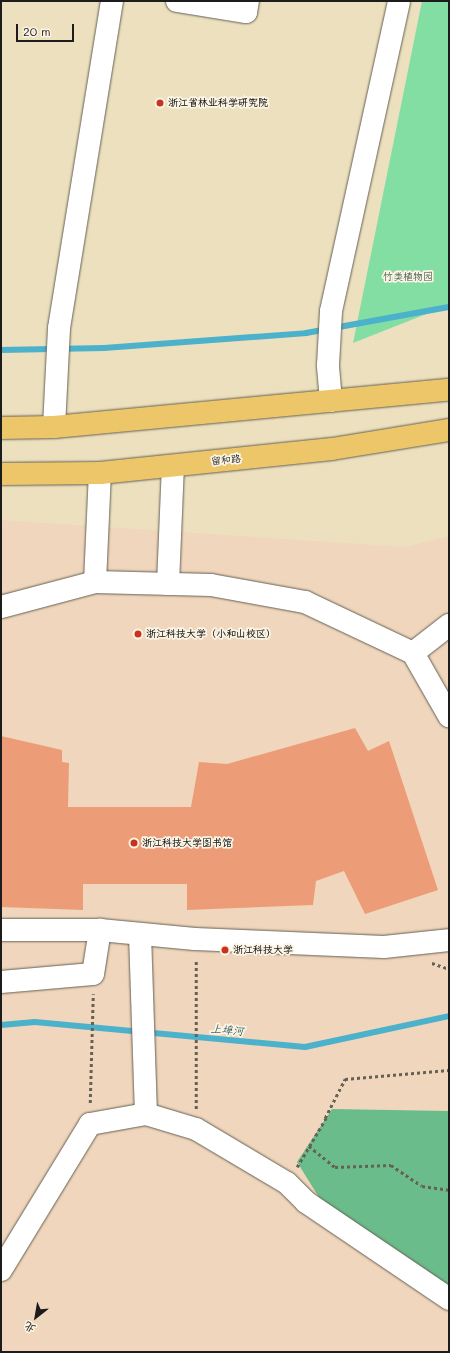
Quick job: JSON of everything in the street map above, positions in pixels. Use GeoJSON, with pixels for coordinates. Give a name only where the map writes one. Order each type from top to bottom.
{"type":"FeatureCollection","features":[{"type":"Feature","properties":{"kind":"main road"},"geometry":{"type":"LineString","coordinates":[[1,428],[54,427],[449,390]]}},
{"type":"Feature","properties":{"kind":"main road","name":"留和路"},"geometry":{"type":"LineString","coordinates":[[1,474],[100,473],[173,466],[332,449],[449,430]]}},
{"type":"Feature","properties":{"kind":"street"},"geometry":{"type":"LineString","coordinates":[[54,427],[58,349],[112,1]]}},
{"type":"Feature","properties":{"kind":"street"},"geometry":{"type":"LineString","coordinates":[[177,1],[246,12],[248,1]]}},
{"type":"Feature","properties":{"kind":"street"},"geometry":{"type":"LineString","coordinates":[[331,401],[328,365],[331,311],[399,1]]}},
{"type":"Feature","properties":{"kind":"street"},"geometry":{"type":"LineString","coordinates":[[168,584],[173,466]]}},
{"type":"Feature","properties":{"kind":"street"},"geometry":{"type":"LineString","coordinates":[[95,582],[100,473]]}},
{"type":"Feature","properties":{"kind":"street"},"geometry":{"type":"LineString","coordinates":[[1,607],[95,582],[211,585],[305,602],[413,653],[449,716]]}},
{"type":"Feature","properties":{"kind":"street"},"geometry":{"type":"LineString","coordinates":[[413,653],[449,625]]}},
{"type":"Feature","properties":{"kind":"street"},"geometry":{"type":"LineString","coordinates":[[1,930],[100,930],[140,934],[384,947],[449,940]]}},
{"type":"Feature","properties":{"kind":"street"},"geometry":{"type":"LineString","coordinates":[[1,982],[93,974],[100,930]]}},
{"type":"Feature","properties":{"kind":"street"},"geometry":{"type":"LineString","coordinates":[[140,934],[146,1114]]}},
{"type":"Feature","properties":{"kind":"street"},"geometry":{"type":"LineString","coordinates":[[1,1270],[90,1124],[146,1114],[196,1129],[287,1183],[306,1202],[449,1299]]}},
{"type":"Feature","properties":{"kind":"path"},"geometry":{"type":"LineString","coordinates":[[90,1124],[93,974]]}},
{"type":"Feature","properties":{"kind":"path"},"geometry":{"type":"LineString","coordinates":[[196,1129],[197,980]]}},
{"type":"Feature","properties":{"kind":"path"},"geometry":{"type":"LineString","coordinates":[[287,1183],[332,1109],[345,1079],[449,1070]]}},
{"type":"Feature","properties":{"kind":"path"},"geometry":{"type":"LineString","coordinates":[[326,1118],[332,1109]]}},
{"type":"Feature","properties":{"kind":"path"},"geometry":{"type":"LineString","coordinates":[[309,1146],[335,1168],[391,1165],[422,1186],[449,1190]]}},
{"type":"Feature","properties":{"kind":"shaded area","name":"浙江科技大学"},"geometry":{"type":"Polygon","coordinates":[[[1,520],[405,547],[449,536],[449,1352],[1,1352],[1,520]]]}},
{"type":"Feature","properties":{"kind":"green space","name":"竹类植物园"},"geometry":{"type":"Polygon","coordinates":[[[422,1],[449,1],[449,305],[353,343],[422,1]]]}},
{"type":"Feature","properties":{"kind":"green space"},"geometry":{"type":"Polygon","coordinates":[[[332,1109],[449,1111],[449,1288],[325,1207],[297,1162],[332,1109]]]}},
{"type":"Feature","properties":{"kind":"building"},"geometry":{"type":"Polygon","coordinates":[[[355,728],[368,751],[389,741],[438,890],[365,914],[344,871],[316,881],[313,905],[187,910],[187,884],[83,884],[83,910],[1,907],[1,736],[62,750],[62,762],[69,763],[68,807],[191,807],[199,762],[227,764],[355,728]]]}},
{"type":"Feature","properties":{"kind":"waterway"},"geometry":{"type":"LineString","coordinates":[[1,350],[104,348],[306,333],[449,307]]}},
{"type":"Feature","properties":{"kind":"waterway","name":"上埠河"},"geometry":{"type":"LineString","coordinates":[[1,1025],[35,1022],[305,1047],[449,1016]]}},
{"type":"Feature","properties":{"kind":"place","name":"浙江省林业科学研究院"},"geometry":{"type":"Point","coordinates":[160,103]}},
{"type":"Feature","properties":{"kind":"place","name":"浙江科技大学（小和山校区）"},"geometry":{"type":"Point","coordinates":[138,634]}},
{"type":"Feature","properties":{"kind":"place","name":"浙江科技大学图书馆"},"geometry":{"type":"Point","coordinates":[134,843]}},
{"type":"Feature","properties":{"kind":"place","name":"浙江科技大学"},"geometry":{"type":"Point","coordinates":[225,950]}}]}
